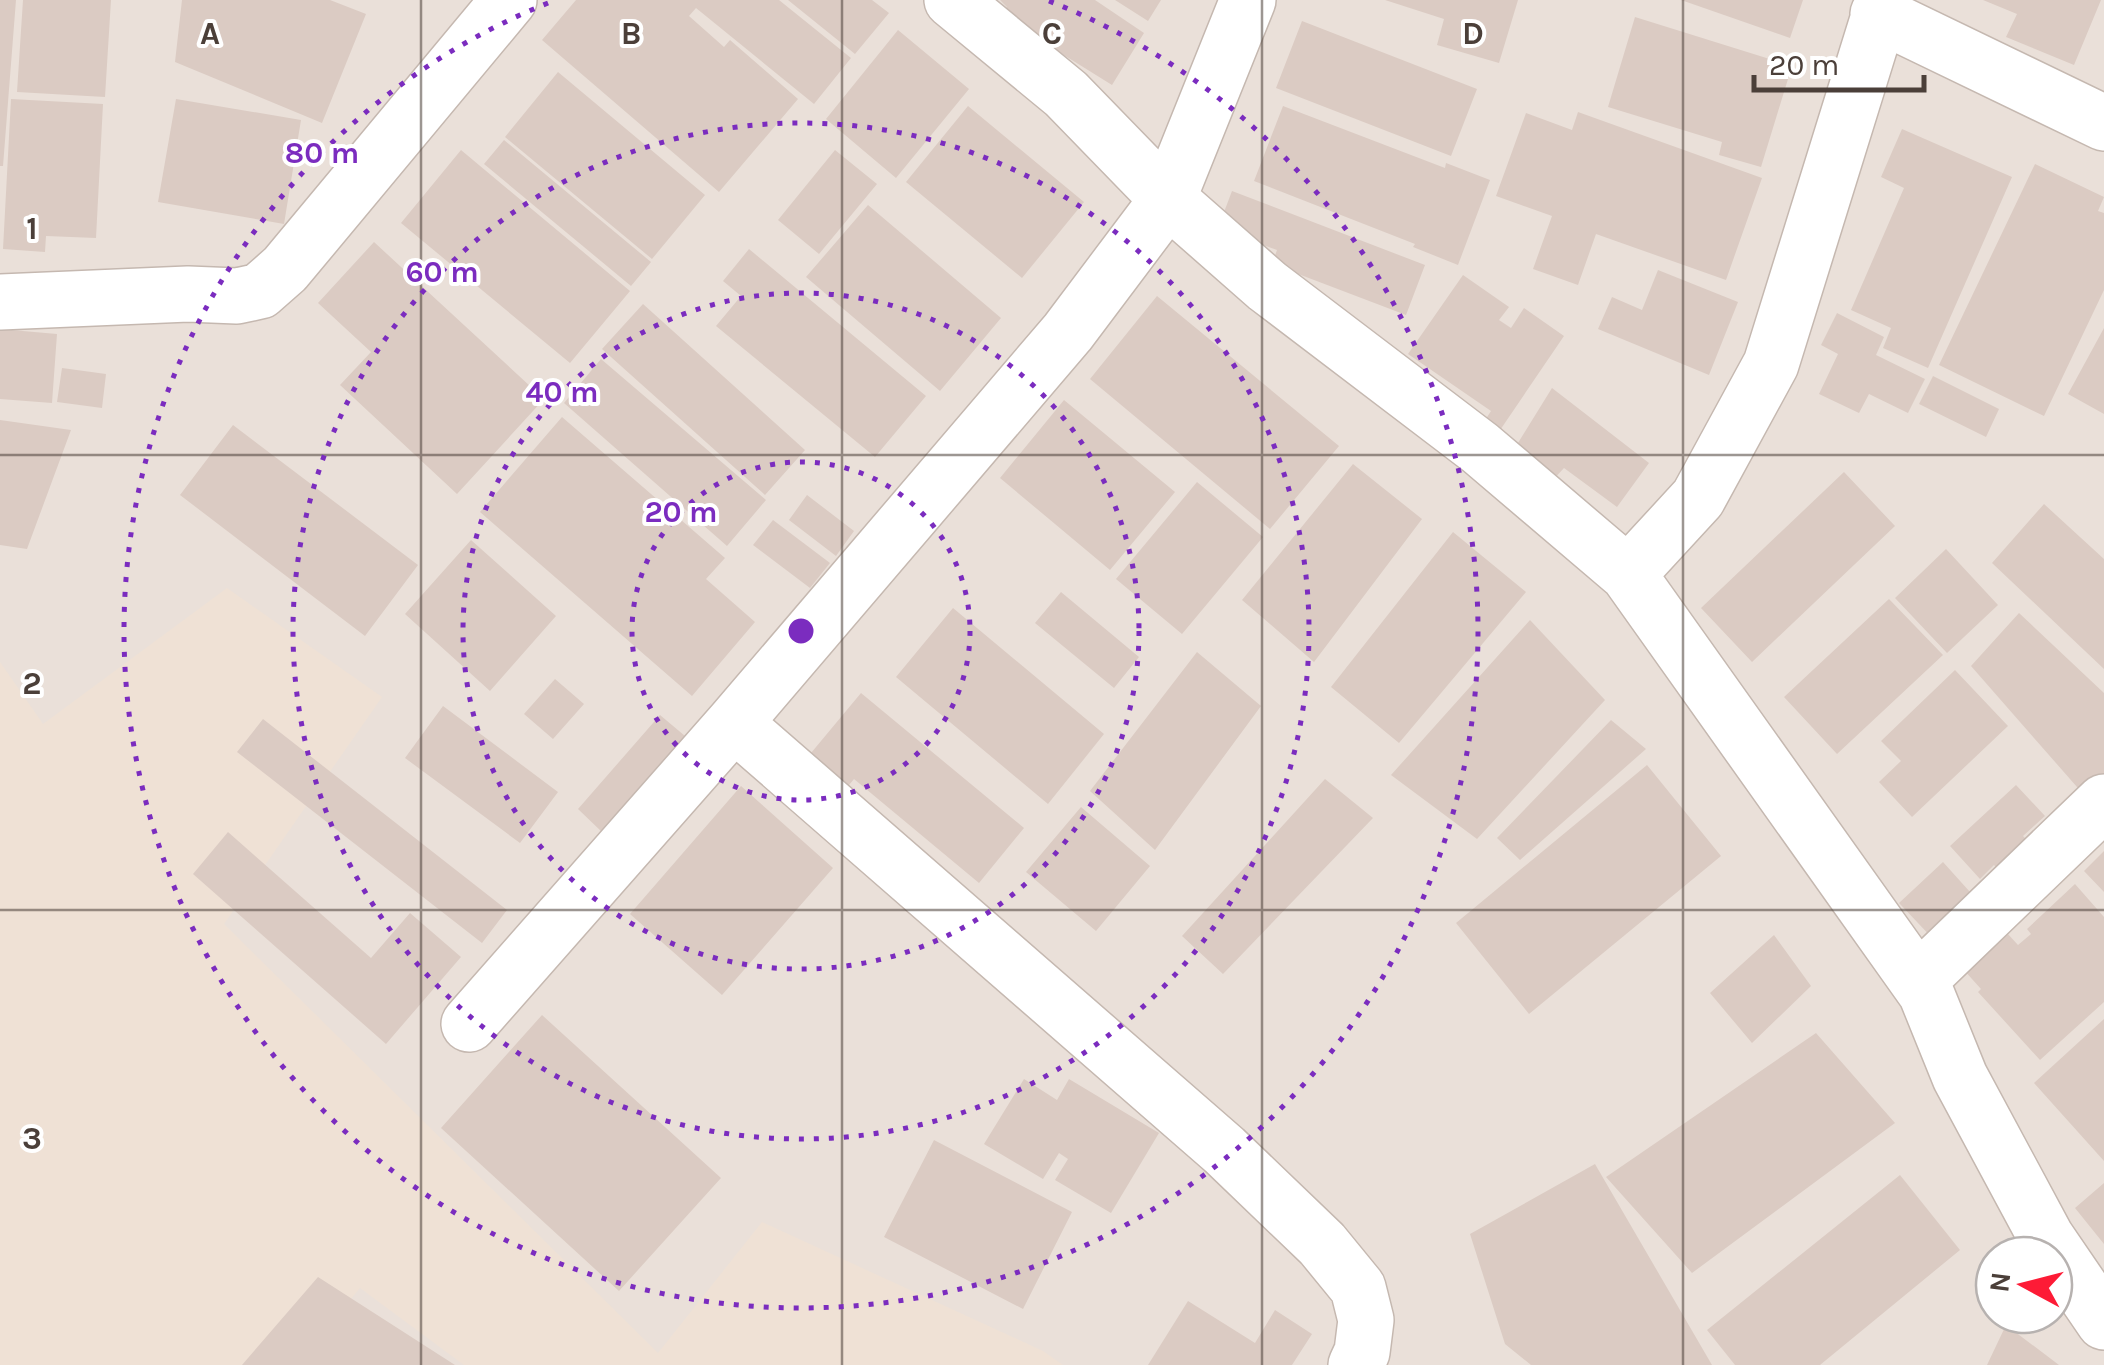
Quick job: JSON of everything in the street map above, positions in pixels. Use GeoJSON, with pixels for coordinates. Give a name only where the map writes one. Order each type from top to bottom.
{"type":"FeatureCollection","features":[{"type":"Feature","properties":{"kind":"street"},"geometry":{"type":"LineString","coordinates":[[0,302],[188,294],[237,296],[260,291],[285,269],[509,0]]}},
{"type":"Feature","properties":{"kind":"street"},"geometry":{"type":"LineString","coordinates":[[952,0],[1066,94],[1168,199],[1267,286],[1480,448],[1628,574],[1926,992],[1960,1077],[2046,1237],[2104,1322]]}},
{"type":"Feature","properties":{"kind":"street"},"geometry":{"type":"LineString","coordinates":[[470,1024],[1068,332],[1168,199],[1248,0]]}},
{"type":"Feature","properties":{"kind":"street"},"geometry":{"type":"LineString","coordinates":[[1628,574],[1698,498],[1771,364],[1881,7],[2104,124]]}},
{"type":"Feature","properties":{"kind":"street"},"geometry":{"type":"LineString","coordinates":[[734,723],[1224,1150],[1322,1244],[1358,1288],[1366,1320],[1362,1352],[1356,1365]]}},
{"type":"Feature","properties":{"kind":"street"},"geometry":{"type":"LineString","coordinates":[[1918,981],[2104,802]]}},
{"type":"Feature","properties":{"kind":"shaded area"},"geometry":{"type":"Polygon","coordinates":[[[0,0],[2104,0],[2104,1365],[0,1365],[0,0]]]}},
{"type":"Feature","properties":{"kind":"shaded area"},"geometry":{"type":"Polygon","coordinates":[[[227,588],[382,697],[224,924],[658,1353],[762,1222],[1043,1351],[1063,1365],[464,1365],[360,1288],[296,1365],[0,1365],[0,662],[43,724],[227,588]]]}},
{"type":"Feature","properties":{"kind":"building"},"geometry":{"type":"Polygon","coordinates":[[[0,0],[16,0],[3,166],[0,166],[0,0]]]}},
{"type":"Feature","properties":{"kind":"building"},"geometry":{"type":"Polygon","coordinates":[[[23,0],[111,0],[105,97],[17,92],[23,0]]]}},
{"type":"Feature","properties":{"kind":"building"},"geometry":{"type":"Polygon","coordinates":[[[182,0],[330,0],[366,14],[322,123],[175,62],[182,0]]]}},
{"type":"Feature","properties":{"kind":"building"},"geometry":{"type":"Polygon","coordinates":[[[576,0],[779,0],[851,58],[814,104],[696,8],[689,16],[724,47],[730,40],[798,99],[719,192],[542,40],[576,0]]]}},
{"type":"Feature","properties":{"kind":"building"},"geometry":{"type":"Polygon","coordinates":[[[788,0],[872,0],[889,13],[855,54],[788,0]]]}},
{"type":"Feature","properties":{"kind":"building"},"geometry":{"type":"Polygon","coordinates":[[[1000,0],[1095,0],[1144,33],[1112,85],[1001,16],[1007,7],[1000,0]]]}},
{"type":"Feature","properties":{"kind":"building"},"geometry":{"type":"Polygon","coordinates":[[[1115,0],[1161,0],[1148,21],[1115,0]]]}},
{"type":"Feature","properties":{"kind":"building"},"geometry":{"type":"Polygon","coordinates":[[[1385,0],[1518,0],[1499,63],[1437,45],[1444,19],[1385,0]]]}},
{"type":"Feature","properties":{"kind":"building"},"geometry":{"type":"Polygon","coordinates":[[[1681,0],[1803,0],[1790,38],[1681,0]]]}},
{"type":"Feature","properties":{"kind":"building"},"geometry":{"type":"Polygon","coordinates":[[[1983,0],[2101,0],[2074,65],[2006,37],[2017,14],[1983,0]]]}},
{"type":"Feature","properties":{"kind":"building"},"geometry":{"type":"Polygon","coordinates":[[[1635,17],[1792,66],[1761,167],[1719,155],[1722,142],[1608,107],[1635,17]]]}},
{"type":"Feature","properties":{"kind":"building"},"geometry":{"type":"Polygon","coordinates":[[[1302,21],[1477,89],[1451,156],[1276,88],[1302,21]]]}},
{"type":"Feature","properties":{"kind":"building"},"geometry":{"type":"Polygon","coordinates":[[[898,30],[969,89],[896,178],[826,119],[898,30]]]}},
{"type":"Feature","properties":{"kind":"building"},"geometry":{"type":"Polygon","coordinates":[[[558,72],[705,195],[652,259],[505,137],[558,72]]]}},
{"type":"Feature","properties":{"kind":"building"},"geometry":{"type":"Polygon","coordinates":[[[11,99],[103,104],[96,238],[46,236],[45,252],[3,249],[11,99]]]}},
{"type":"Feature","properties":{"kind":"building"},"geometry":{"type":"Polygon","coordinates":[[[176,99],[301,120],[284,224],[158,202],[176,99]]]}},
{"type":"Feature","properties":{"kind":"building"},"geometry":{"type":"Polygon","coordinates":[[[968,106],[1084,202],[1022,278],[906,182],[968,106]]]}},
{"type":"Feature","properties":{"kind":"building"},"geometry":{"type":"Polygon","coordinates":[[[1283,106],[1445,168],[1446,163],[1490,180],[1458,265],[1413,247],[1415,244],[1254,181],[1283,106]]]}},
{"type":"Feature","properties":{"kind":"building"},"geometry":{"type":"Polygon","coordinates":[[[1578,112],[1762,178],[1726,280],[1596,234],[1578,285],[1533,269],[1552,216],[1496,196],[1526,113],[1572,130],[1578,112]]]}},
{"type":"Feature","properties":{"kind":"building"},"geometry":{"type":"Polygon","coordinates":[[[1902,129],[2012,177],[1928,368],[1883,348],[1891,328],[1851,310],[1904,188],[1881,177],[1902,129]]]}},
{"type":"Feature","properties":{"kind":"building"},"geometry":{"type":"Polygon","coordinates":[[[504,140],[651,262],[631,286],[484,164],[504,140]]]}},
{"type":"Feature","properties":{"kind":"building"},"geometry":{"type":"Polygon","coordinates":[[[461,150],[630,291],[570,363],[401,223],[461,150]]]}},
{"type":"Feature","properties":{"kind":"building"},"geometry":{"type":"Polygon","coordinates":[[[835,150],[877,184],[819,254],[778,220],[835,150]]]}},
{"type":"Feature","properties":{"kind":"building"},"geometry":{"type":"Polygon","coordinates":[[[2035,164],[2104,197],[2098,211],[2104,213],[2104,290],[2044,416],[1939,365],[2035,164]]]}},
{"type":"Feature","properties":{"kind":"building"},"geometry":{"type":"Polygon","coordinates":[[[1232,191],[1425,265],[1406,315],[1272,264],[1277,250],[1218,228],[1232,191]]]}},
{"type":"Feature","properties":{"kind":"building"},"geometry":{"type":"Polygon","coordinates":[[[868,205],[1001,318],[940,391],[806,277],[868,205]]]}},
{"type":"Feature","properties":{"kind":"building"},"geometry":{"type":"Polygon","coordinates":[[[374,242],[544,399],[457,494],[340,385],[371,352],[318,303],[374,242]]]}},
{"type":"Feature","properties":{"kind":"building"},"geometry":{"type":"Polygon","coordinates":[[[749,249],[926,396],[875,457],[716,326],[741,296],[723,281],[749,249]]]}},
{"type":"Feature","properties":{"kind":"building"},"geometry":{"type":"Polygon","coordinates":[[[1658,270],[1738,302],[1709,375],[1598,329],[1612,297],[1642,310],[1658,270]]]}},
{"type":"Feature","properties":{"kind":"building"},"geometry":{"type":"Polygon","coordinates":[[[1463,275],[1509,307],[1499,320],[1511,328],[1524,308],[1564,336],[1494,439],[1480,428],[1491,411],[1408,354],[1463,275]]]}},
{"type":"Feature","properties":{"kind":"building"},"geometry":{"type":"Polygon","coordinates":[[[1157,296],[1339,446],[1270,529],[1090,379],[1157,296]]]}},
{"type":"Feature","properties":{"kind":"building"},"geometry":{"type":"Polygon","coordinates":[[[643,304],[805,450],[765,495],[602,349],[643,304]]]}},
{"type":"Feature","properties":{"kind":"building"},"geometry":{"type":"Polygon","coordinates":[[[1837,313],[1884,337],[1876,355],[1925,379],[1908,413],[1869,394],[1859,413],[1819,394],[1838,354],[1821,345],[1837,313]]]}},
{"type":"Feature","properties":{"kind":"building"},"geometry":{"type":"Polygon","coordinates":[[[2104,328],[2104,414],[2068,394],[2104,328]]]}},
{"type":"Feature","properties":{"kind":"building"},"geometry":{"type":"Polygon","coordinates":[[[0,329],[57,334],[52,403],[0,399],[0,329]]]}},
{"type":"Feature","properties":{"kind":"building"},"geometry":{"type":"Polygon","coordinates":[[[601,359],[766,500],[727,546],[564,403],[601,359]]]}},
{"type":"Feature","properties":{"kind":"building"},"geometry":{"type":"Polygon","coordinates":[[[62,368],[106,374],[102,408],[57,402],[62,368]]]}},
{"type":"Feature","properties":{"kind":"building"},"geometry":{"type":"Polygon","coordinates":[[[1933,376],[1999,409],[1986,437],[1919,404],[1933,376]]]}},
{"type":"Feature","properties":{"kind":"building"},"geometry":{"type":"Polygon","coordinates":[[[1552,388],[1649,463],[1617,507],[1564,468],[1551,482],[1513,451],[1552,388]]]}},
{"type":"Feature","properties":{"kind":"building"},"geometry":{"type":"Polygon","coordinates":[[[1064,400],[1175,492],[1110,570],[1000,478],[1064,400]]]}},
{"type":"Feature","properties":{"kind":"building"},"geometry":{"type":"Polygon","coordinates":[[[562,417],[725,558],[706,579],[755,622],[692,696],[480,512],[562,417]]]}},
{"type":"Feature","properties":{"kind":"building"},"geometry":{"type":"Polygon","coordinates":[[[0,420],[71,430],[27,549],[0,545],[0,420]]]}},
{"type":"Feature","properties":{"kind":"building"},"geometry":{"type":"Polygon","coordinates":[[[233,425],[418,565],[365,636],[180,495],[233,425]]]}},
{"type":"Feature","properties":{"kind":"building"},"geometry":{"type":"Polygon","coordinates":[[[1353,464],[1422,519],[1314,662],[1242,600],[1353,464]]]}},
{"type":"Feature","properties":{"kind":"building"},"geometry":{"type":"Polygon","coordinates":[[[1844,472],[1895,526],[1752,662],[1701,608],[1844,472]]]}},
{"type":"Feature","properties":{"kind":"building"},"geometry":{"type":"Polygon","coordinates":[[[1197,482],[1263,537],[1182,634],[1116,579],[1197,482]]]}},
{"type":"Feature","properties":{"kind":"building"},"geometry":{"type":"Polygon","coordinates":[[[807,495],[854,531],[836,556],[789,520],[807,495]]]}},
{"type":"Feature","properties":{"kind":"building"},"geometry":{"type":"Polygon","coordinates":[[[2044,504],[2104,559],[2104,669],[1992,563],[2044,504]]]}},
{"type":"Feature","properties":{"kind":"building"},"geometry":{"type":"Polygon","coordinates":[[[773,520],[830,563],[810,588],[753,545],[773,520]]]}},
{"type":"Feature","properties":{"kind":"building"},"geometry":{"type":"Polygon","coordinates":[[[1453,532],[1526,592],[1399,743],[1331,687],[1453,532]]]}},
{"type":"Feature","properties":{"kind":"building"},"geometry":{"type":"Polygon","coordinates":[[[471,540],[556,616],[490,691],[405,614],[471,540]]]}},
{"type":"Feature","properties":{"kind":"building"},"geometry":{"type":"Polygon","coordinates":[[[1946,549],[1998,605],[1947,653],[1895,598],[1946,549]]]}},
{"type":"Feature","properties":{"kind":"building"},"geometry":{"type":"Polygon","coordinates":[[[1061,592],[1139,657],[1114,688],[1035,623],[1061,592]]]}},
{"type":"Feature","properties":{"kind":"building"},"geometry":{"type":"Polygon","coordinates":[[[1889,599],[1943,655],[1837,754],[1784,697],[1889,599]]]}},
{"type":"Feature","properties":{"kind":"building"},"geometry":{"type":"Polygon","coordinates":[[[953,608],[1104,734],[1048,804],[896,677],[953,608]]]}},
{"type":"Feature","properties":{"kind":"building"},"geometry":{"type":"Polygon","coordinates":[[[2019,613],[2104,693],[2104,790],[2091,803],[1971,666],[2019,613]]]}},
{"type":"Feature","properties":{"kind":"building"},"geometry":{"type":"Polygon","coordinates":[[[1530,620],[1605,700],[1477,839],[1391,775],[1530,620]]]}},
{"type":"Feature","properties":{"kind":"building"},"geometry":{"type":"Polygon","coordinates":[[[1197,652],[1261,706],[1155,850],[1090,791],[1197,652]]]}},
{"type":"Feature","properties":{"kind":"building"},"geometry":{"type":"Polygon","coordinates":[[[1955,670],[2008,726],[1912,817],[1879,782],[1901,761],[1881,741],[1955,670]]]}},
{"type":"Feature","properties":{"kind":"building"},"geometry":{"type":"Polygon","coordinates":[[[555,679],[584,704],[553,739],[524,714],[555,679]]]}},
{"type":"Feature","properties":{"kind":"building"},"geometry":{"type":"Polygon","coordinates":[[[861,693],[1024,828],[979,883],[854,779],[844,791],[806,759],[861,693]]]}},
{"type":"Feature","properties":{"kind":"building"},"geometry":{"type":"Polygon","coordinates":[[[443,706],[558,792],[520,843],[405,758],[443,706]]]}},
{"type":"Feature","properties":{"kind":"building"},"geometry":{"type":"Polygon","coordinates":[[[660,715],[685,736],[603,833],[578,809],[660,715]]]}},
{"type":"Feature","properties":{"kind":"building"},"geometry":{"type":"Polygon","coordinates":[[[263,719],[507,910],[482,943],[237,752],[263,719]]]}},
{"type":"Feature","properties":{"kind":"building"},"geometry":{"type":"Polygon","coordinates":[[[1611,720],[1646,749],[1520,860],[1497,838],[1611,720]]]}},
{"type":"Feature","properties":{"kind":"building"},"geometry":{"type":"Polygon","coordinates":[[[1647,765],[1721,856],[1529,1014],[1456,923],[1647,765]]]}},
{"type":"Feature","properties":{"kind":"building"},"geometry":{"type":"Polygon","coordinates":[[[1325,779],[1373,818],[1223,974],[1182,936],[1325,779]]]}},
{"type":"Feature","properties":{"kind":"building"},"geometry":{"type":"Polygon","coordinates":[[[2016,785],[2045,816],[2023,836],[2039,853],[2008,881],[1994,865],[1980,879],[1950,846],[2016,785]]]}},
{"type":"Feature","properties":{"kind":"building"},"geometry":{"type":"Polygon","coordinates":[[[741,786],[833,868],[722,995],[630,914],[741,786]]]}},
{"type":"Feature","properties":{"kind":"building"},"geometry":{"type":"Polygon","coordinates":[[[1081,807],[1150,866],[1096,931],[1026,872],[1081,807]]]}},
{"type":"Feature","properties":{"kind":"building"},"geometry":{"type":"Polygon","coordinates":[[[228,832],[371,958],[410,913],[461,957],[386,1044],[193,874],[228,832]]]}},
{"type":"Feature","properties":{"kind":"building"},"geometry":{"type":"Polygon","coordinates":[[[2104,851],[2104,892],[2084,871],[2104,851]]]}},
{"type":"Feature","properties":{"kind":"building"},"geometry":{"type":"Polygon","coordinates":[[[1943,862],[1979,902],[1936,942],[1899,903],[1943,862]]]}},
{"type":"Feature","properties":{"kind":"building"},"geometry":{"type":"Polygon","coordinates":[[[2075,884],[2104,917],[2104,1002],[2040,1060],[1978,992],[1981,989],[1954,959],[1996,921],[2018,945],[2031,934],[2027,929],[2075,884]]]}},
{"type":"Feature","properties":{"kind":"building"},"geometry":{"type":"Polygon","coordinates":[[[1774,935],[1811,986],[1752,1043],[1710,993],[1774,935]]]}},
{"type":"Feature","properties":{"kind":"building"},"geometry":{"type":"Polygon","coordinates":[[[542,1015],[721,1178],[619,1291],[441,1128],[542,1015]]]}},
{"type":"Feature","properties":{"kind":"building"},"geometry":{"type":"Polygon","coordinates":[[[2104,1019],[2104,1161],[2034,1083],[2104,1019]]]}},
{"type":"Feature","properties":{"kind":"building"},"geometry":{"type":"Polygon","coordinates":[[[1816,1033],[1895,1123],[1692,1273],[1606,1177],[1816,1033]]]}},
{"type":"Feature","properties":{"kind":"building"},"geometry":{"type":"Polygon","coordinates":[[[1024,1079],[1057,1100],[1069,1079],[1159,1133],[1111,1213],[1055,1180],[1068,1159],[1059,1153],[1043,1179],[984,1144],[1024,1079]]]}},
{"type":"Feature","properties":{"kind":"building"},"geometry":{"type":"Polygon","coordinates":[[[934,1140],[1072,1212],[1023,1309],[884,1237],[934,1140]]]}},
{"type":"Feature","properties":{"kind":"building"},"geometry":{"type":"Polygon","coordinates":[[[1595,1164],[1712,1365],[1531,1365],[1505,1344],[1470,1234],[1595,1164]]]}},
{"type":"Feature","properties":{"kind":"building"},"geometry":{"type":"Polygon","coordinates":[[[1900,1175],[1960,1250],[1820,1365],[1735,1365],[1707,1330],[1900,1175]]]}},
{"type":"Feature","properties":{"kind":"building"},"geometry":{"type":"Polygon","coordinates":[[[2104,1183],[2104,1244],[2075,1208],[2104,1183]]]}},
{"type":"Feature","properties":{"kind":"building"},"geometry":{"type":"Polygon","coordinates":[[[318,1277],[455,1365],[242,1365],[318,1277]]]}},
{"type":"Feature","properties":{"kind":"building"},"geometry":{"type":"Polygon","coordinates":[[[1188,1301],[1255,1343],[1275,1310],[1312,1334],[1292,1365],[1148,1365],[1188,1301]]]}},
{"type":"Feature","properties":{"kind":"building"},"geometry":{"type":"Polygon","coordinates":[[[2001,1335],[2019,1335],[2059,1365],[1987,1365],[2001,1335]]]}}]}
